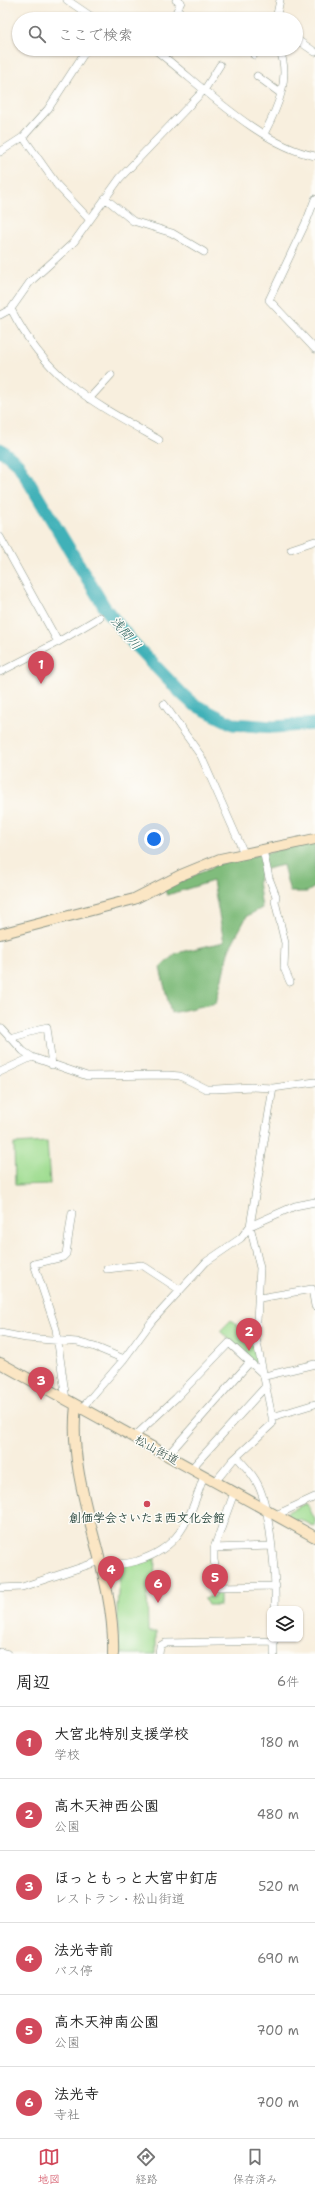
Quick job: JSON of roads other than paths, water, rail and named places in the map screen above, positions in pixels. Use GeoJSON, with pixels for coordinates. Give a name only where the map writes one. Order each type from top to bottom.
{"type":"FeatureCollection","features":[{"type":"Feature","properties":{"kind":"street"},"geometry":{"type":"LineString","coordinates":[[67,0],[85,12]]}},
{"type":"Feature","properties":{"kind":"street"},"geometry":{"type":"LineString","coordinates":[[176,0],[182,2],[177,12]]}},
{"type":"Feature","properties":{"kind":"street"},"geometry":{"type":"LineString","coordinates":[[277,12],[280,0]]}},
{"type":"Feature","properties":{"kind":"street"},"geometry":{"type":"LineString","coordinates":[[303,44],[315,52]]}},
{"type":"Feature","properties":{"kind":"street"},"geometry":{"type":"LineString","coordinates":[[0,152],[23,137],[48,109],[82,56]]}},
{"type":"Feature","properties":{"kind":"street"},"geometry":{"type":"LineString","coordinates":[[164,56],[239,117],[264,134],[298,153],[315,156]]}},
{"type":"Feature","properties":{"kind":"street"},"geometry":{"type":"LineString","coordinates":[[264,134],[279,105],[284,67],[280,56]]}},
{"type":"Feature","properties":{"kind":"street"},"geometry":{"type":"LineString","coordinates":[[0,315],[11,308],[30,282],[74,242],[89,219],[120,178],[205,89],[220,65]]}},
{"type":"Feature","properties":{"kind":"street"},"geometry":{"type":"LineString","coordinates":[[257,76],[280,93]]}},
{"type":"Feature","properties":{"kind":"street"},"geometry":{"type":"LineString","coordinates":[[23,137],[56,185],[89,219]]}},
{"type":"Feature","properties":{"kind":"street"},"geometry":{"type":"LineString","coordinates":[[105,198],[133,221],[172,232],[204,252]]}},
{"type":"Feature","properties":{"kind":"street"},"geometry":{"type":"LineString","coordinates":[[315,199],[307,220],[269,300],[315,349]]}},
{"type":"Feature","properties":{"kind":"street"},"geometry":{"type":"LineString","coordinates":[[11,308],[28,340],[38,354],[77,391],[159,440]]}},
{"type":"Feature","properties":{"kind":"street"},"geometry":{"type":"LineString","coordinates":[[89,399],[111,375]]}},
{"type":"Feature","properties":{"kind":"street"},"geometry":{"type":"LineString","coordinates":[[0,537],[58,642]]}},
{"type":"Feature","properties":{"kind":"street"},"geometry":{"type":"LineString","coordinates":[[291,549],[315,541]]}},
{"type":"Feature","properties":{"kind":"street"},"geometry":{"type":"LineString","coordinates":[[1,668],[58,642],[100,617]]}},
{"type":"Feature","properties":{"kind":"street"},"geometry":{"type":"LineString","coordinates":[[164,704],[201,756],[244,854]]}},
{"type":"Feature","properties":{"kind":"street"},"geometry":{"type":"LineString","coordinates":[[0,934],[134,899],[204,864],[315,839]]}},
{"type":"Feature","properties":{"kind":"street"},"geometry":{"type":"LineString","coordinates":[[262,850],[269,878],[276,896],[275,901],[285,943],[284,968],[290,982]]}},
{"type":"Feature","properties":{"kind":"street"},"geometry":{"type":"LineString","coordinates":[[0,1026],[9,1037],[32,1058],[87,1076],[180,1076],[206,1089],[273,1088],[315,1082]]}},
{"type":"Feature","properties":{"kind":"street"},"geometry":{"type":"LineString","coordinates":[[9,1037],[47,1027],[52,1065]]}},
{"type":"Feature","properties":{"kind":"street"},"geometry":{"type":"LineString","coordinates":[[0,1072],[32,1058]]}},
{"type":"Feature","properties":{"kind":"street"},"geometry":{"type":"LineString","coordinates":[[215,1482],[237,1457],[272,1424],[272,1417],[256,1338],[260,1298],[260,1268],[250,1226],[273,1088]]}},
{"type":"Feature","properties":{"kind":"street"},"geometry":{"type":"LineString","coordinates":[[113,1654],[111,1611],[78,1461],[79,1407],[124,1359],[152,1322],[206,1262],[241,1238],[250,1226],[295,1206],[315,1202]]}},
{"type":"Feature","properties":{"kind":"street"},"geometry":{"type":"LineString","coordinates":[[66,1400],[58,1340],[34,1264],[62,1257],[66,1254],[72,1213]]}},
{"type":"Feature","properties":{"kind":"street"},"geometry":{"type":"LineString","coordinates":[[107,1269],[142,1265],[180,1290]]}},
{"type":"Feature","properties":{"kind":"street"},"geometry":{"type":"LineString","coordinates":[[260,1298],[312,1289],[315,1306]]}},
{"type":"Feature","properties":{"kind":"street"},"geometry":{"type":"LineString","coordinates":[[0,1334],[26,1338],[77,1342],[95,1347],[124,1359]]}},
{"type":"Feature","properties":{"kind":"street"},"geometry":{"type":"LineString","coordinates":[[134,1437],[176,1398],[229,1343],[264,1376]]}},
{"type":"Feature","properties":{"kind":"street"},"geometry":{"type":"LineString","coordinates":[[167,1456],[250,1362]]}},
{"type":"Feature","properties":{"kind":"street","name":"松山街道"},"geometry":{"type":"LineString","coordinates":[[0,1363],[315,1537]]}},
{"type":"Feature","properties":{"kind":"street"},"geometry":{"type":"LineString","coordinates":[[264,1376],[315,1364]]}},
{"type":"Feature","properties":{"kind":"street"},"geometry":{"type":"LineString","coordinates":[[191,1469],[266,1386]]}},
{"type":"Feature","properties":{"kind":"street"},"geometry":{"type":"LineString","coordinates":[[272,1417],[315,1404]]}},
{"type":"Feature","properties":{"kind":"street"},"geometry":{"type":"LineString","coordinates":[[237,1457],[257,1481],[265,1509],[276,1586],[275,1606]]}},
{"type":"Feature","properties":{"kind":"street"},"geometry":{"type":"LineString","coordinates":[[0,1588],[22,1588],[100,1561],[105,1563],[128,1563],[148,1557],[166,1547],[187,1524],[204,1476]]}},
{"type":"Feature","properties":{"kind":"street"},"geometry":{"type":"LineString","coordinates":[[234,1493],[214,1548],[214,1560],[219,1587],[276,1586]]}},
{"type":"Feature","properties":{"kind":"street"},"geometry":{"type":"LineString","coordinates":[[276,1515],[315,1497]]}},
{"type":"Feature","properties":{"kind":"street"},"geometry":{"type":"LineString","coordinates":[[214,1548],[271,1546]]}},
{"type":"Feature","properties":{"kind":"street"},"geometry":{"type":"LineString","coordinates":[[159,1654],[160,1646],[165,1643],[267,1640]]}},
{"type":"Feature","properties":{"kind":"street"},"geometry":{"type":"LineString","coordinates":[[274,1642],[274,1654]]}},
{"type":"Feature","properties":{"kind":"street"},"geometry":{"type":"LineString","coordinates":[[0,1652],[8,1654]]}},
{"type":"Feature","properties":{"kind":"waterway","name":"浅間川"},"geometry":{"type":"LineString","coordinates":[[0,449],[18,464],[105,608],[133,643],[193,704],[233,724],[274,727],[315,724]]}},
{"type":"Feature","properties":{"kind":"place","name":"大宮北特別支援学校"},"geometry":{"type":"Point","coordinates":[41,684]}},
{"type":"Feature","properties":{"kind":"place","name":"高木天神西公園"},"geometry":{"type":"Point","coordinates":[249,1351]}},
{"type":"Feature","properties":{"kind":"place","name":"ほっともっと大宮中釘店"},"geometry":{"type":"Point","coordinates":[41,1400]}},
{"type":"Feature","properties":{"kind":"place","name":"創価学会さいたま西文化会館"},"geometry":{"type":"Point","coordinates":[147,1504]}},
{"type":"Feature","properties":{"kind":"place","name":"法光寺前"},"geometry":{"type":"Point","coordinates":[111,1589]}},
{"type":"Feature","properties":{"kind":"place","name":"高木天神南公園"},"geometry":{"type":"Point","coordinates":[215,1597]}},
{"type":"Feature","properties":{"kind":"place","name":"法光寺"},"geometry":{"type":"Point","coordinates":[158,1603]}}]}
